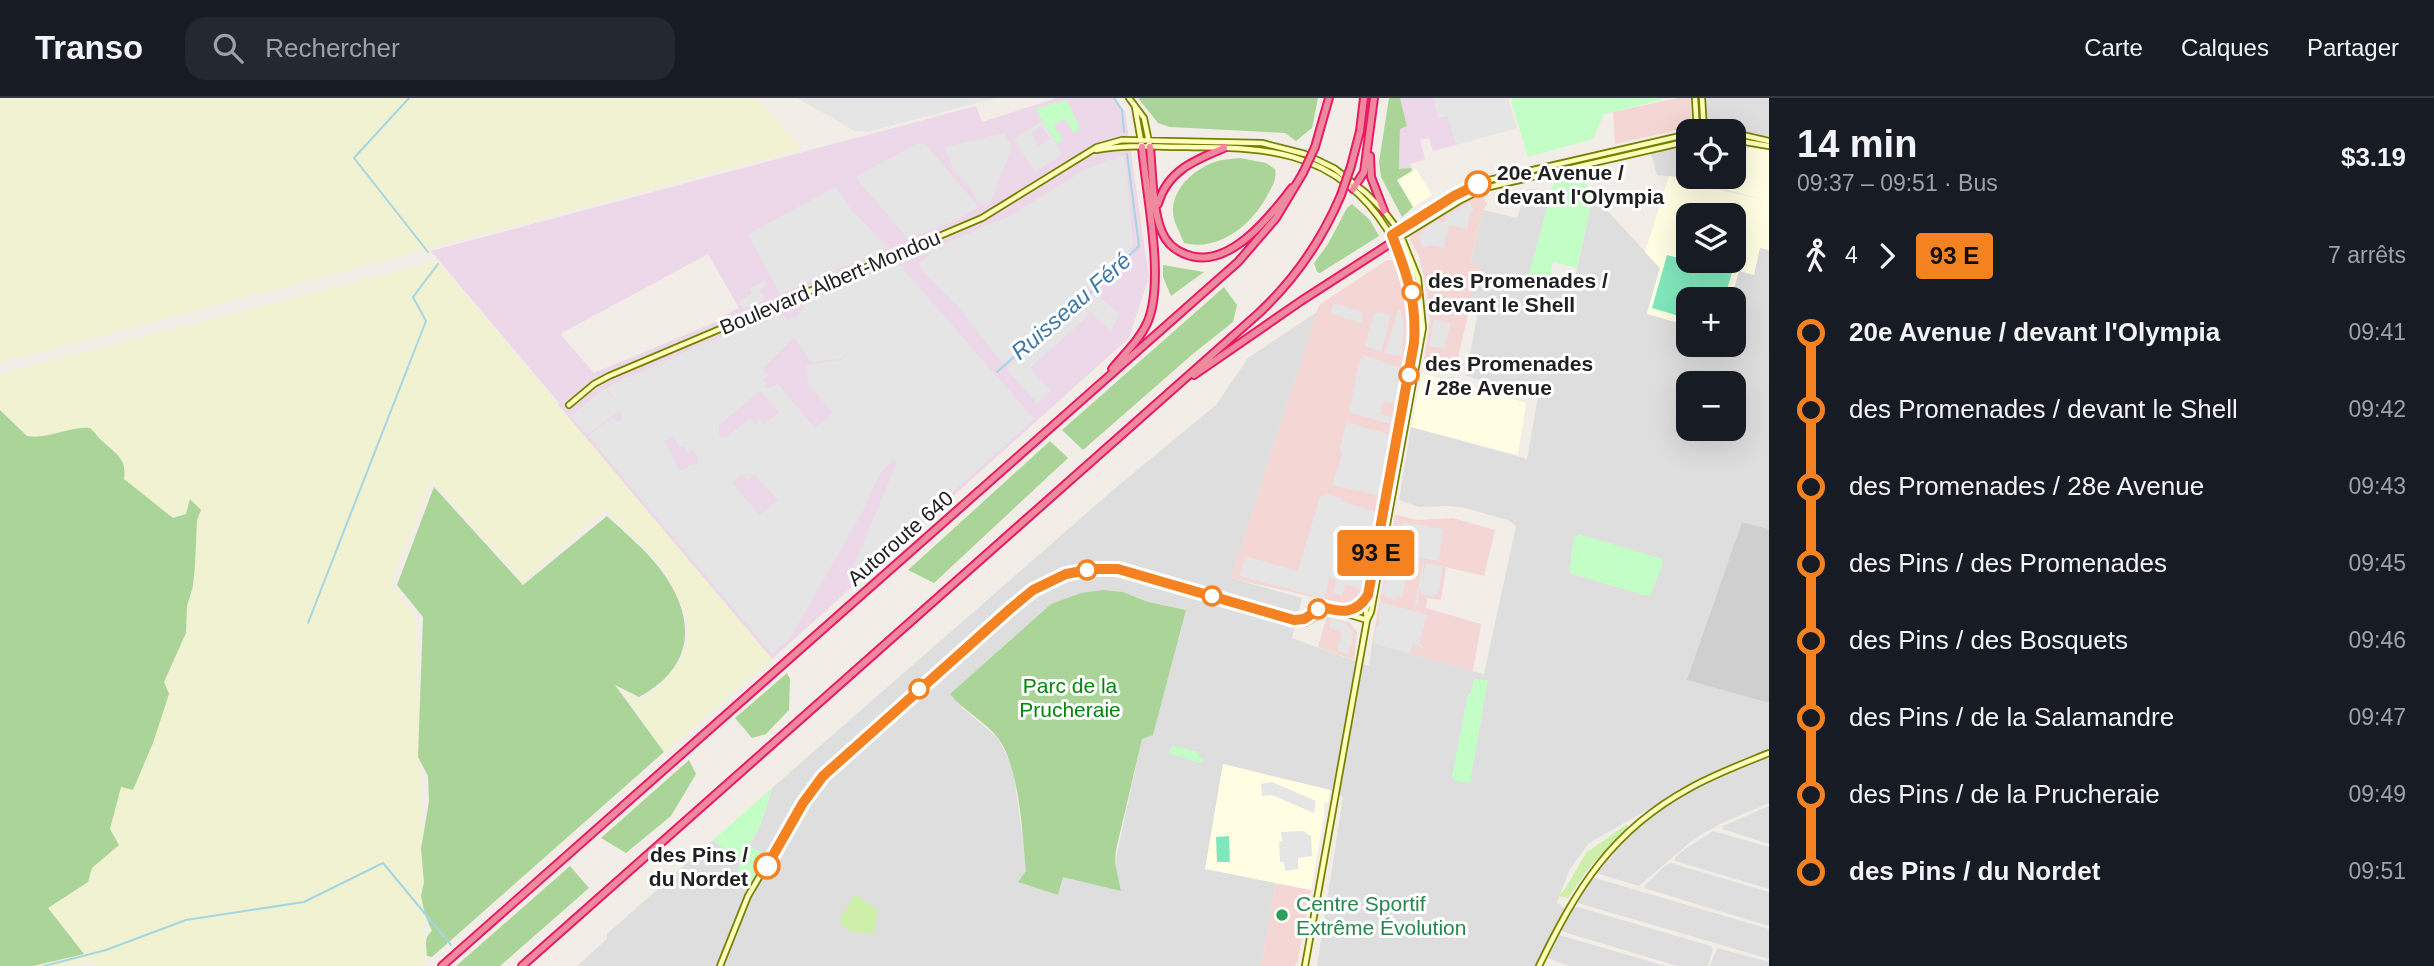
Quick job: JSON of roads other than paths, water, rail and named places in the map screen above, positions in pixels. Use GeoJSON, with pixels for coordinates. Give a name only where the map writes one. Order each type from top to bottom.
{"type":"FeatureCollection","features":[{"type":"Feature","properties":{"kind":"highway","name":"Autoroute 640"},"geometry":{"type":"LineString","coordinates":[[442,966],[1252,248],[1276,218],[1304,173],[1329,98]]}},
{"type":"Feature","properties":{"kind":"highway"},"geometry":{"type":"LineString","coordinates":[[522,966],[1253,319],[1286,286],[1319,238],[1340,195],[1360,131],[1364,98]]}},
{"type":"Feature","properties":{"kind":"highway"},"geometry":{"type":"LineString","coordinates":[[1374,98],[1370,173],[1384,211]]}},
{"type":"Feature","properties":{"kind":"highway"},"geometry":{"type":"LineString","coordinates":[[1355,187],[1364,172],[1370,141]]}},
{"type":"Feature","properties":{"kind":"highway"},"geometry":{"type":"LineString","coordinates":[[1096,388],[1140,335],[1154,302],[1155,271],[1142,144]]}},
{"type":"Feature","properties":{"kind":"highway"},"geometry":{"type":"LineString","coordinates":[[1150,144],[1161,231],[1171,245],[1191,256],[1212,257],[1230,250],[1275,210],[1304,173]]}},
{"type":"Feature","properties":{"kind":"highway"},"geometry":{"type":"LineString","coordinates":[[1157,210],[1163,191],[1177,172],[1196,159],[1224,148]]}},
{"type":"Feature","properties":{"kind":"highway"},"geometry":{"type":"LineString","coordinates":[[1180,383],[1212,365],[1393,238]]}},
{"type":"Feature","properties":{"kind":"street"},"geometry":{"type":"LineString","coordinates":[[1695,98],[1696,119]]}},
{"type":"Feature","properties":{"kind":"street"},"geometry":{"type":"LineString","coordinates":[[1702,98],[1703,119]]}},
{"type":"Feature","properties":{"kind":"street"},"geometry":{"type":"LineString","coordinates":[[1131,100],[1144,118],[1150,144]]}},
{"type":"Feature","properties":{"kind":"street"},"geometry":{"type":"LineString","coordinates":[[1131,100],[1138,117],[1142,144]]}},
{"type":"Feature","properties":{"kind":"street"},"geometry":{"type":"LineString","coordinates":[[1400,234],[1454,196],[1489,180],[1676,137]]}},
{"type":"Feature","properties":{"kind":"street"},"geometry":{"type":"LineString","coordinates":[[1746,137],[1769,144]]}},
{"type":"Feature","properties":{"kind":"street"},"geometry":{"type":"LineString","coordinates":[[1150,144],[1243,141],[1272,144],[1310,156],[1384,211],[1400,234],[1419,286],[1422,333],[1305,966]]}},
{"type":"Feature","properties":{"kind":"street"},"geometry":{"type":"LineString","coordinates":[[1746,141],[1769,144]]}},
{"type":"Feature","properties":{"kind":"street"},"geometry":{"type":"LineString","coordinates":[[1150,144],[1267,151],[1299,159],[1355,187],[1393,238],[1412,292],[1414,343],[1368,595],[1367,620]]}},
{"type":"Feature","properties":{"kind":"street","name":"Boulevard Albert-Mondou"},"geometry":{"type":"LineString","coordinates":[[569,405],[597,382],[609,376],[989,214],[1087,153],[1106,148],[1150,144]]}},
{"type":"Feature","properties":{"kind":"street"},"geometry":{"type":"LineString","coordinates":[[1393,238],[1464,198],[1491,187],[1676,144]]}},
{"type":"Feature","properties":{"kind":"street"},"geometry":{"type":"LineString","coordinates":[[720,966],[743,904],[811,790],[836,763],[1033,590],[1066,574],[1093,569],[1118,569],[1305,623],[1329,609],[1367,620]]}},
{"type":"Feature","properties":{"kind":"street"},"geometry":{"type":"LineString","coordinates":[[1339,612],[1358,608],[1368,595]]}},
{"type":"Feature","properties":{"kind":"street"},"geometry":{"type":"LineString","coordinates":[[1539,966],[1578,891],[1624,836],[1653,811],[1692,786],[1769,753]]}},
{"type":"Feature","properties":{"kind":"waterway"},"geometry":{"type":"LineString","coordinates":[[409,98],[354,158],[428,252]]}},
{"type":"Feature","properties":{"kind":"waterway","name":"Ruisseau Féré"},"geometry":{"type":"LineString","coordinates":[[1114,98],[1122,110],[1124,132]]}},
{"type":"Feature","properties":{"kind":"waterway","name":"Ruisseau Féré"},"geometry":{"type":"LineString","coordinates":[[997,372],[1067,310],[1074,309],[1139,246],[1127,154]]}},
{"type":"Feature","properties":{"kind":"waterway"},"geometry":{"type":"LineString","coordinates":[[308,623],[426,321],[413,297],[438,264]]}},
{"type":"Feature","properties":{"kind":"waterway"},"geometry":{"type":"LineString","coordinates":[[44,966],[106,950],[186,920],[304,902],[383,863],[451,945]]}},
{"type":"Feature","properties":{"kind":"place","name":"20e Avenue / devant l'Olympia"},"geometry":{"type":"Point","coordinates":[1478,184]}},
{"type":"Feature","properties":{"kind":"place","name":"des Promenades / devant le Shell"},"geometry":{"type":"Point","coordinates":[1412,292]}},
{"type":"Feature","properties":{"kind":"place","name":"des Promenades / 28e Avenue"},"geometry":{"type":"Point","coordinates":[1409,375]}},
{"type":"Feature","properties":{"kind":"place","name":"des Pins / du Nordet"},"geometry":{"type":"Point","coordinates":[767,866]}},
{"type":"Feature","properties":{"kind":"place","name":"Centre Sportif Extrême Évolution"},"geometry":{"type":"Point","coordinates":[1282,915]}},
{"type":"Feature","properties":{"kind":"park label","name":"Parc de la Prucheraie"},"geometry":{"type":"Point","coordinates":[1070,697]}}]}
